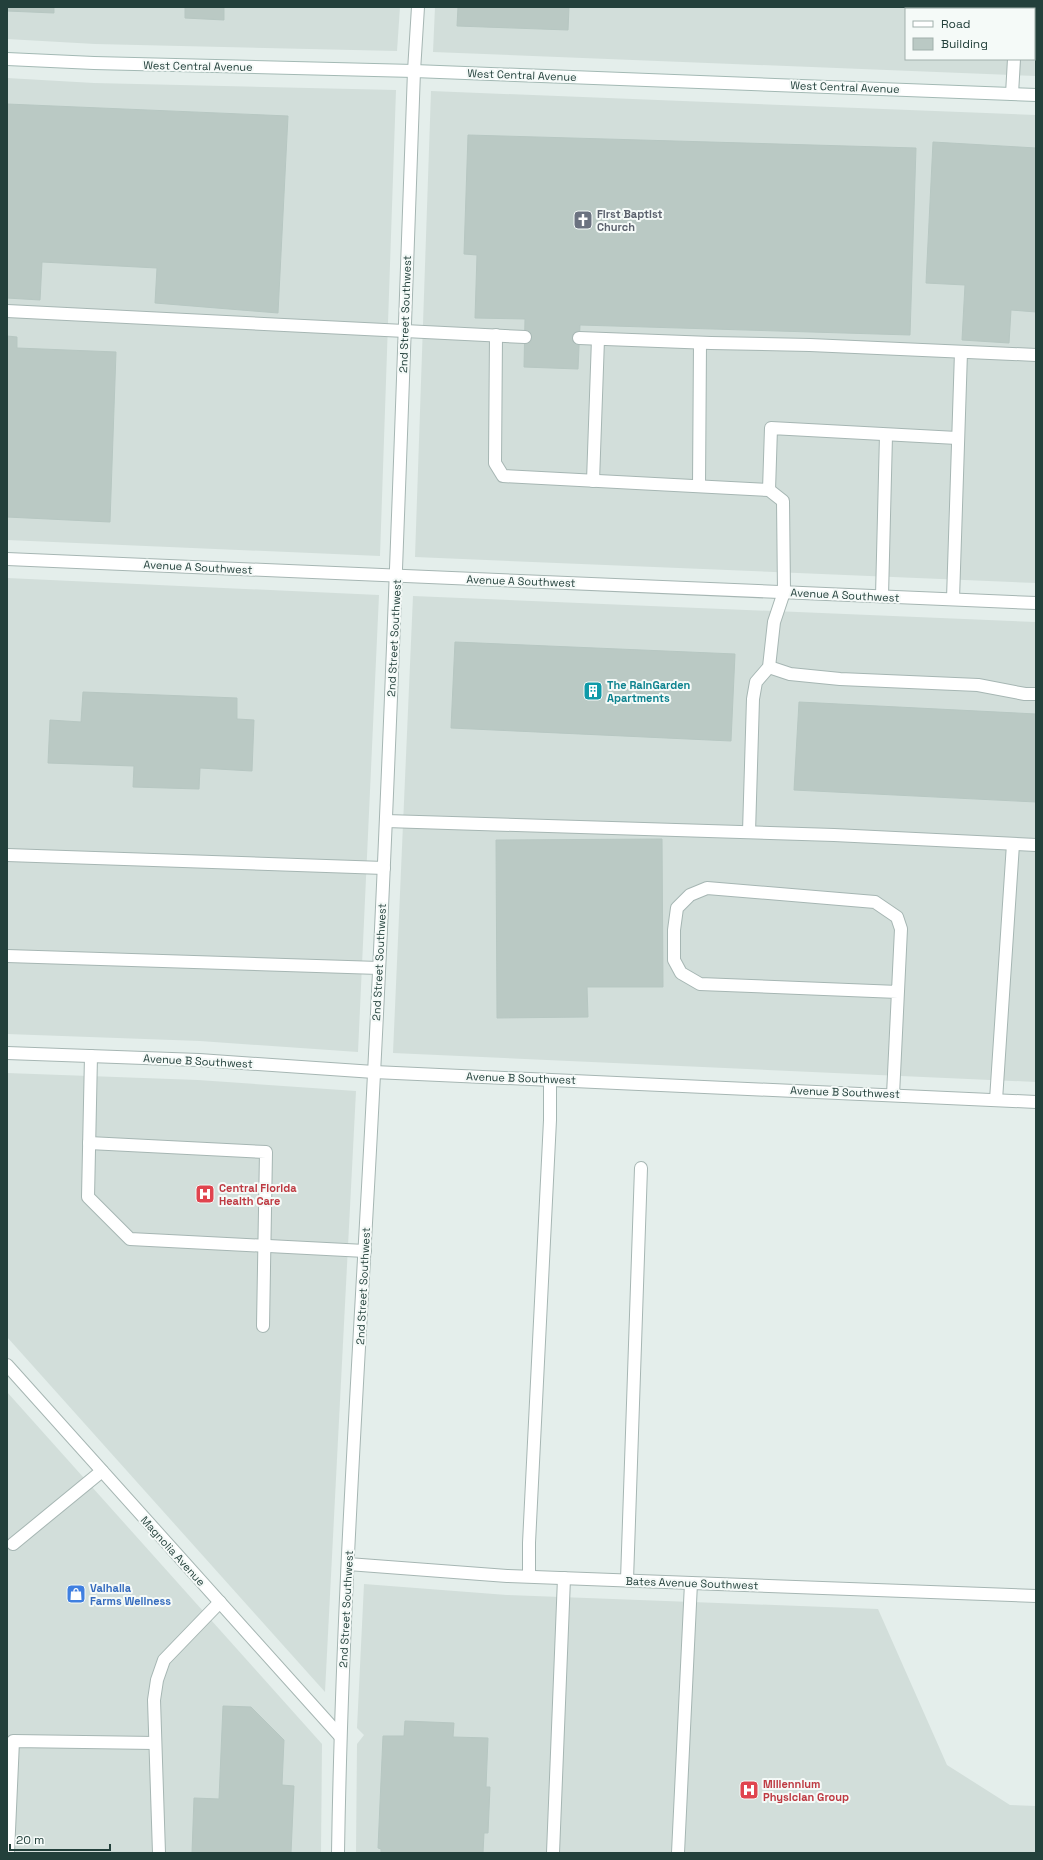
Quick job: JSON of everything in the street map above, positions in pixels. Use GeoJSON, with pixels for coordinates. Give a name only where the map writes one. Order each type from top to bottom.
{"type":"FeatureCollection","features":[{"type":"Feature","properties":{"kind":"street","name":"2nd Street Southwest"},"geometry":{"type":"LineString","coordinates":[[338,1853],[340,1736],[374,1072],[397,576],[414,70],[418,7]]}},
{"type":"Feature","properties":{"kind":"street","name":"West Central Avenue"},"geometry":{"type":"LineString","coordinates":[[7,59],[94,63],[414,70],[1036,95]]}},
{"type":"Feature","properties":{"kind":"street"},"geometry":{"type":"LineString","coordinates":[[1012,94],[1014,60]]}},
{"type":"Feature","properties":{"kind":"street"},"geometry":{"type":"LineString","coordinates":[[7,311],[525,337]]}},
{"type":"Feature","properties":{"kind":"street"},"geometry":{"type":"LineString","coordinates":[[496,335],[495,463],[503,476],[769,490],[783,501],[784,592],[774,622],[769,667],[756,682],[753,700],[749,832]]}},
{"type":"Feature","properties":{"kind":"street"},"geometry":{"type":"LineString","coordinates":[[579,338],[700,343],[810,345],[1036,355]]}},
{"type":"Feature","properties":{"kind":"street"},"geometry":{"type":"LineString","coordinates":[[593,481],[598,339]]}},
{"type":"Feature","properties":{"kind":"street"},"geometry":{"type":"LineString","coordinates":[[699,486],[700,343]]}},
{"type":"Feature","properties":{"kind":"street"},"geometry":{"type":"LineString","coordinates":[[953,599],[957,438],[961,352]]}},
{"type":"Feature","properties":{"kind":"street"},"geometry":{"type":"LineString","coordinates":[[769,490],[771,428],[957,438]]}},
{"type":"Feature","properties":{"kind":"street"},"geometry":{"type":"LineString","coordinates":[[882,596],[886,434]]}},
{"type":"Feature","properties":{"kind":"street","name":"Avenue A Southwest"},"geometry":{"type":"LineString","coordinates":[[7,559],[1036,603]]}},
{"type":"Feature","properties":{"kind":"street"},"geometry":{"type":"LineString","coordinates":[[769,667],[790,674],[840,679],[978,685],[1025,694],[1036,694]]}},
{"type":"Feature","properties":{"kind":"street"},"geometry":{"type":"LineString","coordinates":[[386,821],[749,832],[1036,845]]}},
{"type":"Feature","properties":{"kind":"street"},"geometry":{"type":"LineString","coordinates":[[996,1100],[1013,844]]}},
{"type":"Feature","properties":{"kind":"street"},"geometry":{"type":"LineString","coordinates":[[7,855],[384,868]]}},
{"type":"Feature","properties":{"kind":"street"},"geometry":{"type":"LineString","coordinates":[[893,1095],[898,992],[901,929],[897,916],[875,902],[707,888],[690,895],[677,908],[674,930],[674,960],[680,973],[700,984],[898,992]]}},
{"type":"Feature","properties":{"kind":"street"},"geometry":{"type":"LineString","coordinates":[[7,956],[379,968]]}},
{"type":"Feature","properties":{"kind":"street","name":"Avenue B Southwest"},"geometry":{"type":"LineString","coordinates":[[7,1053],[199,1060],[374,1072],[1036,1102]]}},
{"type":"Feature","properties":{"kind":"street"},"geometry":{"type":"LineString","coordinates":[[91,1056],[88,1197],[130,1239],[365,1250]]}},
{"type":"Feature","properties":{"kind":"street"},"geometry":{"type":"LineString","coordinates":[[529,1576],[530,1528],[550,1120],[550,1080]]}},
{"type":"Feature","properties":{"kind":"street"},"geometry":{"type":"LineString","coordinates":[[89,1142],[266,1152],[263,1326]]}},
{"type":"Feature","properties":{"kind":"street"},"geometry":{"type":"LineString","coordinates":[[627,1580],[641,1168]]}},
{"type":"Feature","properties":{"kind":"street","name":"Magnolia Avenue"},"geometry":{"type":"LineString","coordinates":[[7,1365],[340,1736]]}},
{"type":"Feature","properties":{"kind":"street"},"geometry":{"type":"LineString","coordinates":[[13,1544],[102,1472]]}},
{"type":"Feature","properties":{"kind":"street","name":"Bates Avenue Southwest"},"geometry":{"type":"LineString","coordinates":[[348,1564],[564,1578],[1036,1596]]}},
{"type":"Feature","properties":{"kind":"street"},"geometry":{"type":"LineString","coordinates":[[553,1853],[564,1578]]}},
{"type":"Feature","properties":{"kind":"street"},"geometry":{"type":"LineString","coordinates":[[678,1853],[691,1583]]}},
{"type":"Feature","properties":{"kind":"street"},"geometry":{"type":"LineString","coordinates":[[159,1853],[154,1700],[157,1680],[164,1660],[220,1602]]}},
{"type":"Feature","properties":{"kind":"street"},"geometry":{"type":"LineString","coordinates":[[8,1853],[13,1741],[155,1743]]}},
{"type":"Feature","properties":{"kind":"shaded area"},"geometry":{"type":"Polygon","coordinates":[[[7,7],[400,7],[397,51],[95,44],[7,39],[7,7]]]}},
{"type":"Feature","properties":{"kind":"shaded area"},"geometry":{"type":"Polygon","coordinates":[[[435,7],[1036,7],[1036,76],[433,52],[435,7]]]}},
{"type":"Feature","properties":{"kind":"shaded area"},"geometry":{"type":"Polygon","coordinates":[[[7,78],[94,83],[396,90],[380,556],[7,540],[7,78]]]}},
{"type":"Feature","properties":{"kind":"shaded area"},"geometry":{"type":"Polygon","coordinates":[[[431,91],[1036,115],[1036,583],[415,557],[431,91]]]}},
{"type":"Feature","properties":{"kind":"shaded area"},"geometry":{"type":"Polygon","coordinates":[[[7,578],[379,595],[358,1052],[200,1041],[7,1034],[7,578]]]}},
{"type":"Feature","properties":{"kind":"shaded area"},"geometry":{"type":"Polygon","coordinates":[[[413,596],[1036,622],[1036,1082],[393,1053],[413,596]]]}},
{"type":"Feature","properties":{"kind":"shaded area"},"geometry":{"type":"Polygon","coordinates":[[[7,1073],[198,1080],[356,1091],[325,1692],[7,1337],[7,1073]]]}},
{"type":"Feature","properties":{"kind":"shaded area"},"geometry":{"type":"Polygon","coordinates":[[[7,1392],[322,1744],[321,1853],[7,1853],[7,1392]]]}},
{"type":"Feature","properties":{"kind":"shaded area"},"geometry":{"type":"Polygon","coordinates":[[[364,1584],[507,1595],[878,1609],[947,1765],[1010,1805],[1036,1806],[1036,1853],[356,1853],[357,1744],[364,1735],[357,1728],[364,1584]]]}},
{"type":"Feature","properties":{"kind":"building"},"geometry":{"type":"Polygon","coordinates":[[[7,7],[54,7],[54,13],[7,11],[7,7]]]}},
{"type":"Feature","properties":{"kind":"building"},"geometry":{"type":"Polygon","coordinates":[[[185,7],[224,7],[224,20],[185,18],[185,7]]]}},
{"type":"Feature","properties":{"kind":"building"},"geometry":{"type":"Polygon","coordinates":[[[458,7],[569,7],[568,30],[457,26],[458,7]]]}},
{"type":"Feature","properties":{"kind":"building"},"geometry":{"type":"Polygon","coordinates":[[[7,104],[288,116],[278,313],[155,303],[157,268],[42,262],[40,300],[7,298],[7,104]]]}},
{"type":"Feature","properties":{"kind":"building"},"geometry":{"type":"Polygon","coordinates":[[[468,135],[916,148],[910,335],[580,325],[578,369],[524,367],[525,319],[475,318],[477,255],[464,254],[468,135]]]}},
{"type":"Feature","properties":{"kind":"building"},"geometry":{"type":"Polygon","coordinates":[[[933,142],[1036,148],[1036,312],[1011,310],[1009,343],[962,340],[965,285],[926,283],[933,142]]]}},
{"type":"Feature","properties":{"kind":"building"},"geometry":{"type":"Polygon","coordinates":[[[7,336],[17,337],[17,348],[116,352],[110,522],[7,517],[7,336]]]}},
{"type":"Feature","properties":{"kind":"building","name":"The RainGarden Apartments"},"geometry":{"type":"Polygon","coordinates":[[[455,642],[735,654],[731,741],[451,728],[455,642]]]}},
{"type":"Feature","properties":{"kind":"building"},"geometry":{"type":"Polygon","coordinates":[[[83,692],[237,698],[237,719],[254,720],[252,771],[200,768],[199,789],[133,787],[134,766],[48,763],[50,720],[81,722],[83,692]]]}},
{"type":"Feature","properties":{"kind":"building"},"geometry":{"type":"Polygon","coordinates":[[[799,702],[1036,714],[1036,802],[794,790],[799,702]]]}},
{"type":"Feature","properties":{"kind":"building"},"geometry":{"type":"Polygon","coordinates":[[[662,839],[663,987],[587,987],[588,1017],[497,1018],[496,840],[662,839]]]}},
{"type":"Feature","properties":{"kind":"building"},"geometry":{"type":"Polygon","coordinates":[[[223,1706],[251,1707],[284,1740],[282,1785],[294,1786],[291,1853],[192,1853],[194,1798],[219,1799],[223,1706]]]}},
{"type":"Feature","properties":{"kind":"building"},"geometry":{"type":"Polygon","coordinates":[[[405,1721],[454,1723],[453,1737],[488,1738],[486,1787],[490,1787],[488,1833],[484,1833],[483,1853],[381,1853],[381,1849],[378,1848],[383,1736],[404,1736],[405,1721]]]}},
{"type":"Feature","properties":{"kind":"place","name":"First Baptist Church"},"geometry":{"type":"Point","coordinates":[583,220]}},
{"type":"Feature","properties":{"kind":"place","name":"The RainGarden Apartments"},"geometry":{"type":"Point","coordinates":[593,691]}},
{"type":"Feature","properties":{"kind":"place","name":"Central Florida Health Care"},"geometry":{"type":"Point","coordinates":[205,1194]}},
{"type":"Feature","properties":{"kind":"place","name":"Valhalla Farms Wellness"},"geometry":{"type":"Point","coordinates":[76,1594]}},
{"type":"Feature","properties":{"kind":"place","name":"Millennium Physician Group"},"geometry":{"type":"Point","coordinates":[749,1790]}}]}
